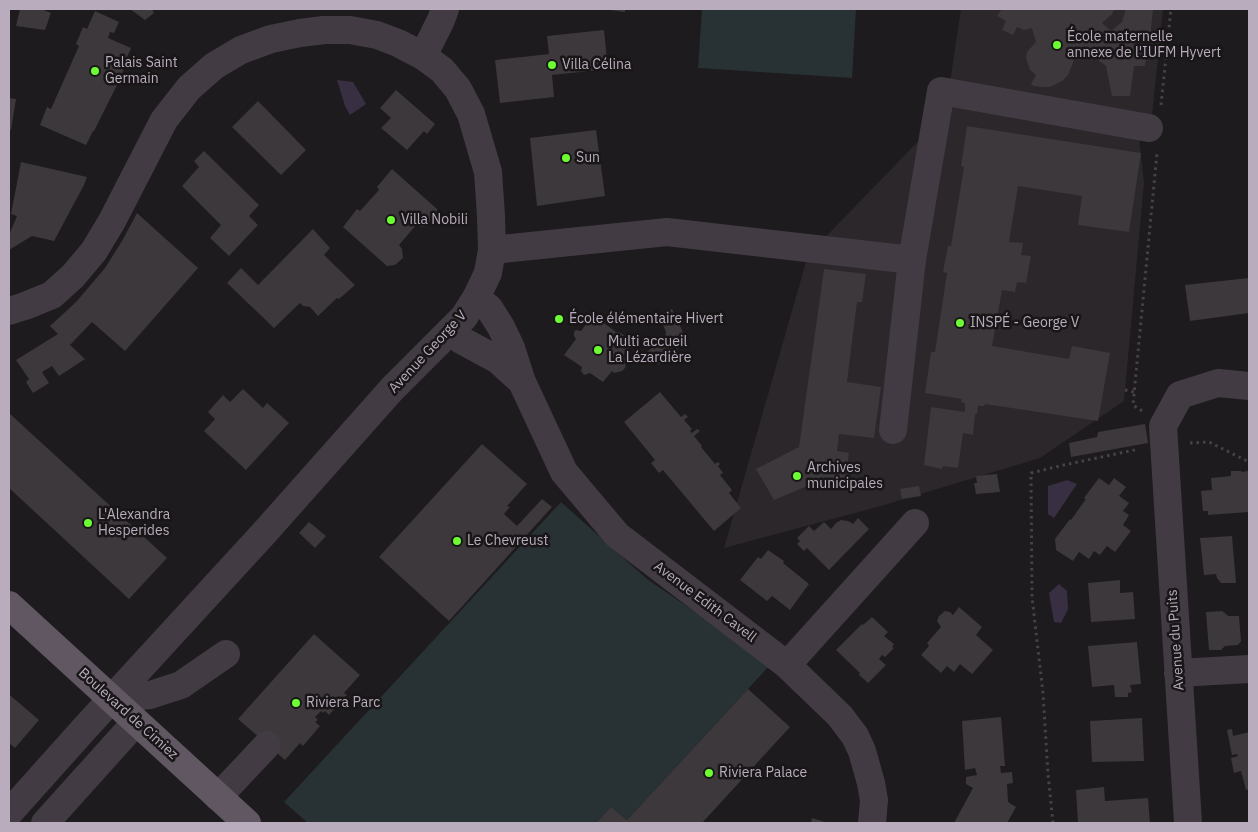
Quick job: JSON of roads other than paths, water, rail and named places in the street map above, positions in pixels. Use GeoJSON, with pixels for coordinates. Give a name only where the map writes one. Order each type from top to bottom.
{"type":"FeatureCollection","features":[{"type":"Feature","properties":{"kind":"main road","name":"Boulevard de Cimiez"},"geometry":{"type":"LineString","coordinates":[[9,605],[247,823]]}},
{"type":"Feature","properties":{"kind":"street"},"geometry":{"type":"LineString","coordinates":[[423,56],[445,9]]}},
{"type":"Feature","properties":{"kind":"street","name":"Avenue George V"},"geometry":{"type":"LineString","coordinates":[[9,311],[52,295],[73,276],[94,251],[112,222],[164,120],[189,88],[214,66],[241,50],[300,33],[324,30],[350,30],[377,35],[423,56],[442,70],[458,89],[471,114],[488,172],[492,250],[488,273],[476,298],[464,316],[404,377],[9,813]]}},
{"type":"Feature","properties":{"kind":"street"},"geometry":{"type":"LineString","coordinates":[[892,430],[912,260],[941,91],[1156,127]]}},
{"type":"Feature","properties":{"kind":"street"},"geometry":{"type":"LineString","coordinates":[[492,250],[667,232],[912,260]]}},
{"type":"Feature","properties":{"kind":"street","name":"Avenue Edith Cavell"},"geometry":{"type":"LineString","coordinates":[[476,298],[489,308],[502,327],[522,382],[564,472],[617,535],[787,665],[834,710],[855,736],[862,751],[871,783],[874,800],[872,823]]}},
{"type":"Feature","properties":{"kind":"street","name":"Avenue Edith Cavell"},"geometry":{"type":"LineString","coordinates":[[450,331],[461,340],[498,360],[522,382]]}},
{"type":"Feature","properties":{"kind":"street","name":"Avenue du Puits"},"geometry":{"type":"LineString","coordinates":[[1188,823],[1164,442],[1180,395],[1218,383],[1249,386]]}},
{"type":"Feature","properties":{"kind":"street"},"geometry":{"type":"LineString","coordinates":[[787,665],[915,523]]}},
{"type":"Feature","properties":{"kind":"street"},"geometry":{"type":"LineString","coordinates":[[111,699],[150,695],[181,686],[226,654]]}},
{"type":"Feature","properties":{"kind":"street"},"geometry":{"type":"LineString","coordinates":[[1178,673],[1249,669]]}},
{"type":"Feature","properties":{"kind":"street"},"geometry":{"type":"LineString","coordinates":[[45,823],[136,722]]}},
{"type":"Feature","properties":{"kind":"street"},"geometry":{"type":"LineString","coordinates":[[218,797],[267,745]]}},
{"type":"Feature","properties":{"kind":"place","name":"École maternelle annexe de l'IUFM Hyvert"},"geometry":{"type":"Point","coordinates":[1057,45]}},
{"type":"Feature","properties":{"kind":"place","name":"Villa Célina"},"geometry":{"type":"Point","coordinates":[552,65]}},
{"type":"Feature","properties":{"kind":"place","name":"Palais Saint Germain"},"geometry":{"type":"Point","coordinates":[95,71]}},
{"type":"Feature","properties":{"kind":"place","name":"Sun"},"geometry":{"type":"Point","coordinates":[566,158]}},
{"type":"Feature","properties":{"kind":"place","name":"Villa Nobili"},"geometry":{"type":"Point","coordinates":[391,220]}},
{"type":"Feature","properties":{"kind":"place","name":"École élémentaire Hivert"},"geometry":{"type":"Point","coordinates":[559,319]}},
{"type":"Feature","properties":{"kind":"place","name":"INSPÉ - George V"},"geometry":{"type":"Point","coordinates":[960,323]}},
{"type":"Feature","properties":{"kind":"place","name":"Multi accueil La Lézardière"},"geometry":{"type":"Point","coordinates":[598,350]}},
{"type":"Feature","properties":{"kind":"place","name":"Archives municipales"},"geometry":{"type":"Point","coordinates":[797,476]}},
{"type":"Feature","properties":{"kind":"place","name":"L'Alexandra Hesperides"},"geometry":{"type":"Point","coordinates":[88,523]}},
{"type":"Feature","properties":{"kind":"place","name":"Le Chevreust"},"geometry":{"type":"Point","coordinates":[457,541]}},
{"type":"Feature","properties":{"kind":"place","name":"Riviera Parc"},"geometry":{"type":"Point","coordinates":[296,703]}},
{"type":"Feature","properties":{"kind":"place","name":"Riviera Palace"},"geometry":{"type":"Point","coordinates":[709,773]}}]}
